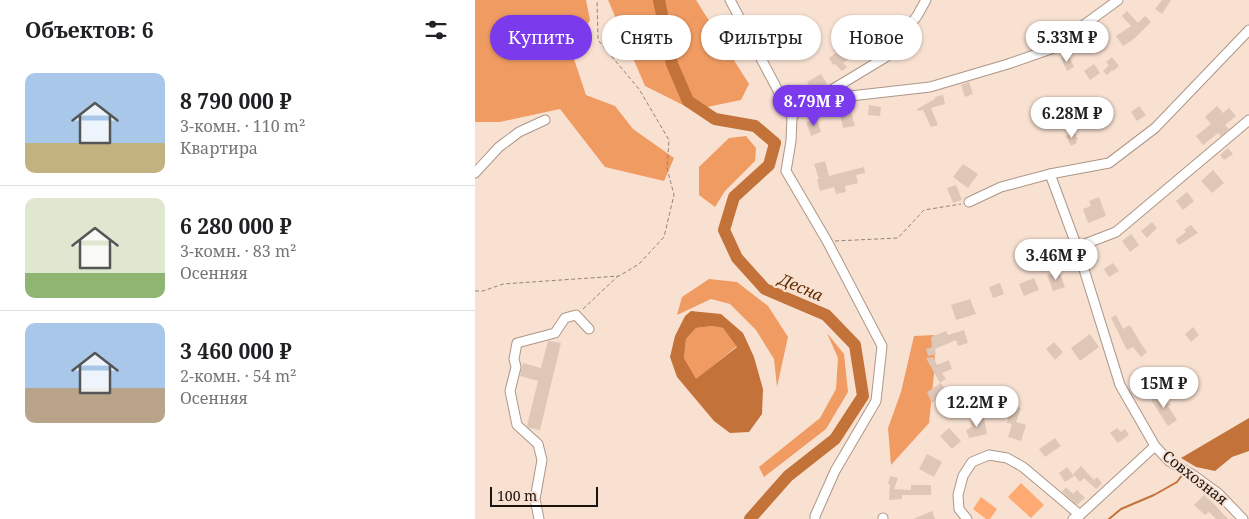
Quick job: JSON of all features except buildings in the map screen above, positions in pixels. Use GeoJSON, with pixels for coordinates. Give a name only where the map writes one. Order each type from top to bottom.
{"type":"FeatureCollection","features":[{"type":"Feature","properties":{"kind":"street"},"geometry":{"type":"LineString","coordinates":[[730,0],[792,117],[791,141],[786,171],[827,241],[882,346],[876,401],[835,471],[815,519]]}},
{"type":"Feature","properties":{"kind":"street"},"geometry":{"type":"LineString","coordinates":[[815,100],[886,57],[927,0]]}},
{"type":"Feature","properties":{"kind":"street"},"geometry":{"type":"LineString","coordinates":[[792,117],[803,103],[930,87],[1051,49],[1118,0]]}},
{"type":"Feature","properties":{"kind":"street"},"geometry":{"type":"LineString","coordinates":[[969,202],[1001,187],[1050,174],[1109,162],[1155,128],[1249,30]]}},
{"type":"Feature","properties":{"kind":"street"},"geometry":{"type":"LineString","coordinates":[[475,173],[499,147],[519,132],[545,120]]}},
{"type":"Feature","properties":{"kind":"street"},"geometry":{"type":"LineString","coordinates":[[1077,247],[1115,232],[1249,120]]}},
{"type":"Feature","properties":{"kind":"street"},"geometry":{"type":"LineString","coordinates":[[1050,174],[1077,247],[1120,385],[1155,446]]}},
{"type":"Feature","properties":{"kind":"street"},"geometry":{"type":"LineString","coordinates":[[539,519],[535,499],[541,460],[538,444],[517,425],[510,391],[516,367],[514,359],[517,343],[555,333],[565,318],[577,315],[589,329]]}},
{"type":"Feature","properties":{"kind":"street","name":"Совхозная"},"geometry":{"type":"LineString","coordinates":[[967,519],[959,509],[957,494],[963,476],[972,462],[989,455],[1007,458],[1023,467],[1077,517],[1155,446],[1169,461],[1193,475],[1219,494],[1243,519]]}},
{"type":"Feature","properties":{"kind":"path"},"geometry":{"type":"LineString","coordinates":[[577,315],[619,276],[639,264],[663,237],[674,195],[667,168],[669,140],[639,89],[598,40],[597,0]]}},
{"type":"Feature","properties":{"kind":"path"},"geometry":{"type":"LineString","coordinates":[[827,241],[898,238],[924,210],[969,202]]}},
{"type":"Feature","properties":{"kind":"path"},"geometry":{"type":"LineString","coordinates":[[475,291],[483,291],[503,284],[619,276]]}},
{"type":"Feature","properties":{"kind":"shaded area"},"geometry":{"type":"Polygon","coordinates":[[[475,0],[586,0],[589,15],[490,15],[490,60],[574,60],[586,95],[615,106],[633,129],[674,158],[664,181],[605,167],[560,109],[500,122],[475,122],[475,0]]]}},
{"type":"Feature","properties":{"kind":"shaded area"},"geometry":{"type":"Polygon","coordinates":[[[608,0],[696,0],[705,15],[701,15],[701,60],[734,60],[749,84],[741,100],[693,110],[645,86],[634,60],[691,60],[691,15],[614,15],[608,0]]]}},
{"type":"Feature","properties":{"kind":"shaded area"},"geometry":{"type":"Polygon","coordinates":[[[746,136],[756,148],[755,161],[725,191],[715,207],[699,195],[699,167],[729,138],[746,136]]]}},
{"type":"Feature","properties":{"kind":"shaded area"},"geometry":{"type":"Polygon","coordinates":[[[709,279],[737,282],[768,306],[788,337],[777,387],[774,359],[756,330],[730,304],[711,299],[677,315],[682,297],[709,279]]]}},
{"type":"Feature","properties":{"kind":"shaded area"},"geometry":{"type":"Polygon","coordinates":[[[691,311],[721,314],[743,333],[754,357],[763,389],[762,414],[749,432],[730,433],[714,421],[677,377],[670,357],[675,336],[685,316],[691,311]],[[712,326],[696,328],[686,339],[684,358],[696,379],[737,347],[723,328],[712,326]]]}},
{"type":"Feature","properties":{"kind":"shaded area"},"geometry":{"type":"Polygon","coordinates":[[[712,326],[723,328],[737,346],[696,380],[684,358],[686,339],[696,328],[712,326]]]}},
{"type":"Feature","properties":{"kind":"shaded area"},"geometry":{"type":"Polygon","coordinates":[[[827,333],[844,354],[848,392],[826,429],[764,477],[759,467],[820,418],[836,389],[838,358],[827,333]]]}},
{"type":"Feature","properties":{"kind":"shaded area"},"geometry":{"type":"Polygon","coordinates":[[[934,335],[935,364],[929,423],[891,465],[888,428],[901,392],[914,336],[934,335]]]}},
{"type":"Feature","properties":{"kind":"shaded area"},"geometry":{"type":"Polygon","coordinates":[[[1249,418],[1249,451],[1232,457],[1215,471],[1196,467],[1181,458],[1249,418]]]}},
{"type":"Feature","properties":{"kind":"shaded area"},"geometry":{"type":"Polygon","coordinates":[[[1021,483],[1044,505],[1031,518],[1008,497],[1021,483]]]}},
{"type":"Feature","properties":{"kind":"shaded area"},"geometry":{"type":"Polygon","coordinates":[[[981,497],[997,509],[990,519],[986,519],[973,509],[981,497]]]}},
{"type":"Feature","properties":{"kind":"waterway","name":"Десна"},"geometry":{"type":"LineString","coordinates":[[659,0],[672,64],[688,101],[715,119],[755,126],[775,143],[769,165],[734,197],[724,230],[737,258],[765,289],[826,315],[855,345],[863,396],[835,439],[788,476],[750,519]]}},
{"type":"Feature","properties":{"kind":"waterway"},"geometry":{"type":"LineString","coordinates":[[1109,519],[1121,509],[1154,495],[1177,482],[1183,474]]}}]}
